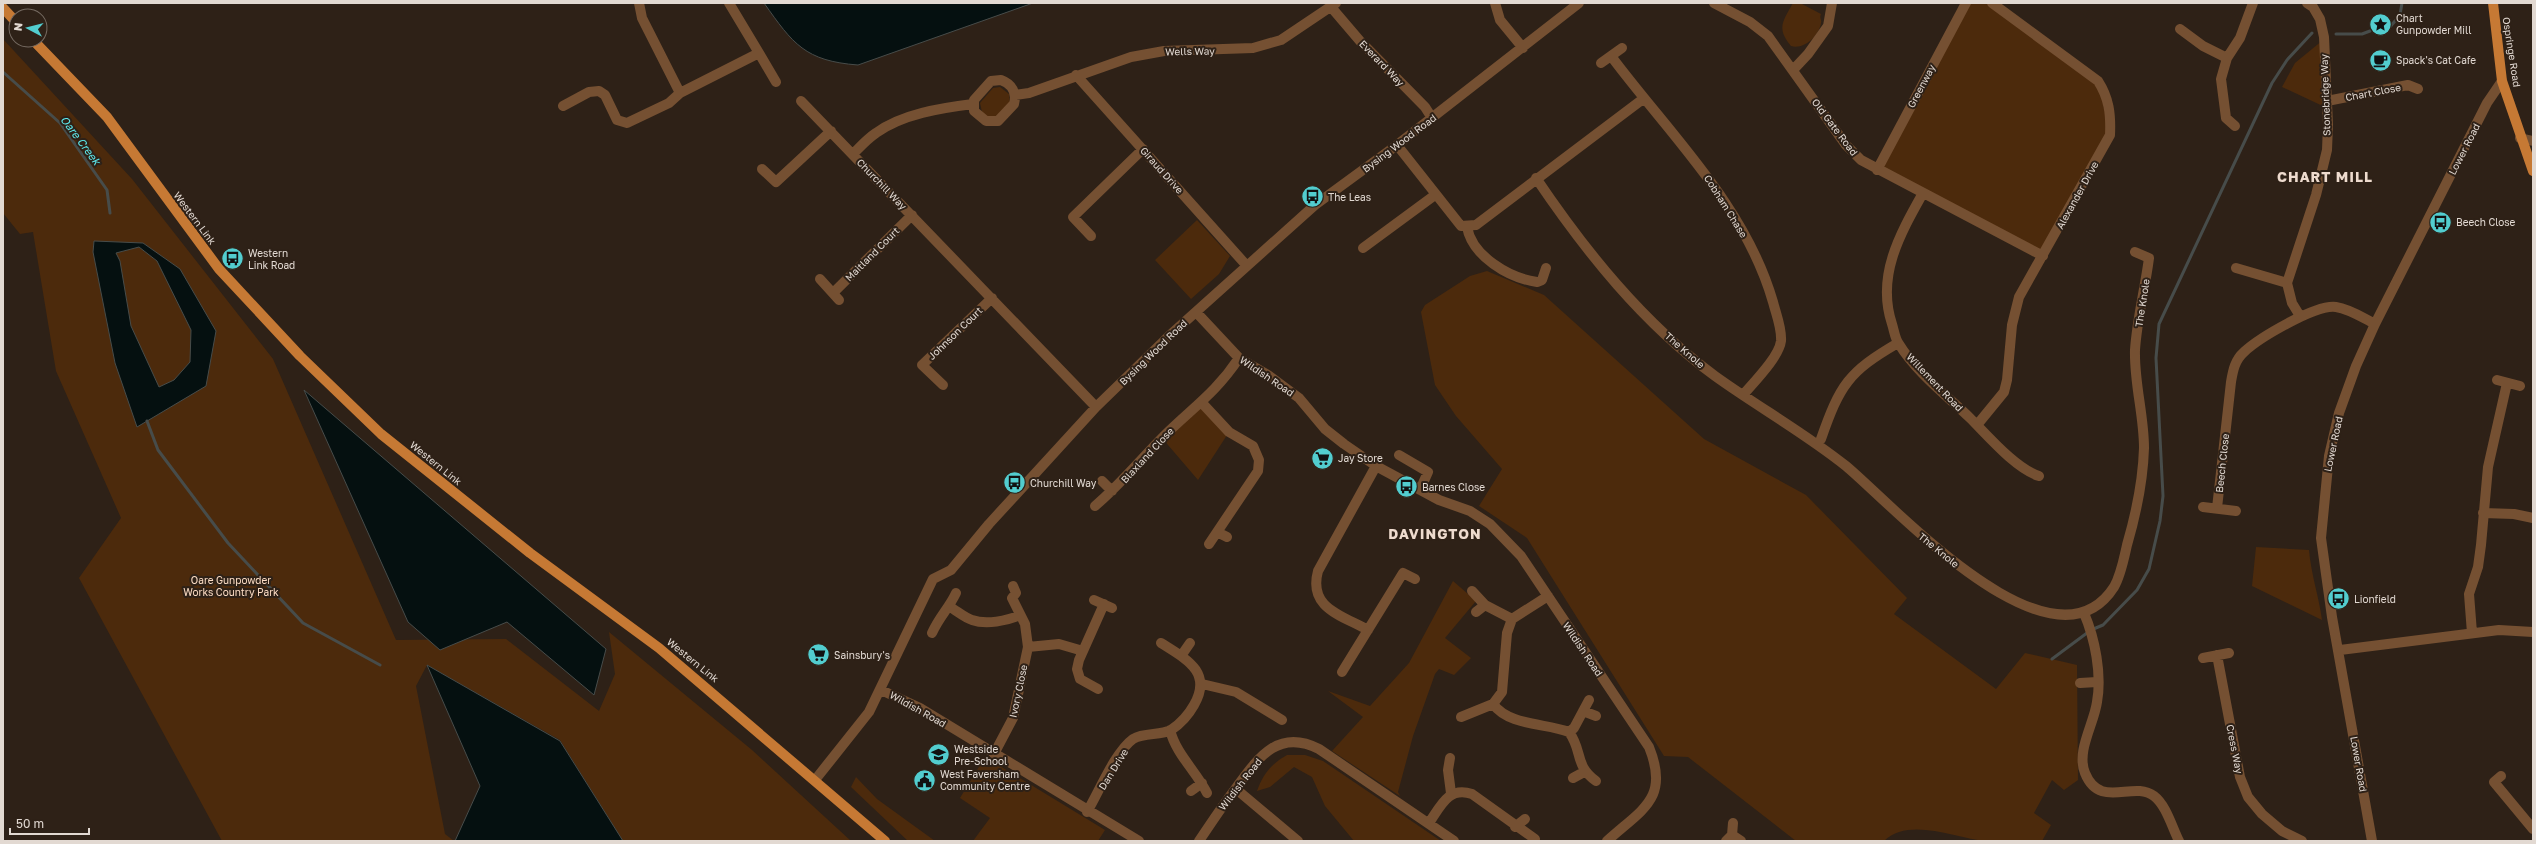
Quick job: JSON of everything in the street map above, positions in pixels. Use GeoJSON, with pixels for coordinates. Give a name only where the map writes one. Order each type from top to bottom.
{"type":"FeatureCollection","features":[{"type":"Feature","properties":{"kind":"main road","name":"Ospringe Road"},"geometry":{"type":"LineString","coordinates":[[2493,3],[2502,81],[2520,138],[2533,171]]}},
{"type":"Feature","properties":{"kind":"main road","name":"Western Link"},"geometry":{"type":"LineString","coordinates":[[41,48],[106,117],[219,269],[300,356],[381,434],[547,566],[659,648],[885,841]]}},
{"type":"Feature","properties":{"kind":"street"},"geometry":{"type":"LineString","coordinates":[[639,3],[642,18],[680,93]]}},
{"type":"Feature","properties":{"kind":"street"},"geometry":{"type":"LineString","coordinates":[[729,3],[776,82]]}},
{"type":"Feature","properties":{"kind":"street"},"geometry":{"type":"LineString","coordinates":[[1495,3],[1500,20],[1522,48]]}},
{"type":"Feature","properties":{"kind":"street","name":"Bysing Wood Road"},"geometry":{"type":"LineString","coordinates":[[815,780],[869,712],[881,690],[933,579],[951,570],[989,524],[1096,407],[1196,312],[1316,205],[1397,145],[1579,3]]}},
{"type":"Feature","properties":{"kind":"street","name":"Old Gate Road"},"geometry":{"type":"LineString","coordinates":[[1714,3],[1750,22],[1768,36],[1846,145],[1861,160],[1877,170],[2043,256]]}},
{"type":"Feature","properties":{"kind":"street"},"geometry":{"type":"LineString","coordinates":[[1793,70],[1808,54],[1828,26],[1832,3]]}},
{"type":"Feature","properties":{"kind":"street","name":"Greenway"},"geometry":{"type":"LineString","coordinates":[[1877,170],[1966,3]]}},
{"type":"Feature","properties":{"kind":"street","name":"Alexander Drive"},"geometry":{"type":"LineString","coordinates":[[1977,425],[2004,392],[2007,380],[2012,325],[2019,297],[2110,135],[2109,103],[2098,81],[1992,3]]}},
{"type":"Feature","properties":{"kind":"street"},"geometry":{"type":"LineString","coordinates":[[2235,126],[2226,118],[2221,79],[2227,58],[2240,38],[2248,10],[2253,3]]}},
{"type":"Feature","properties":{"kind":"street","name":"Stonebridge Way"},"geometry":{"type":"LineString","coordinates":[[2287,283],[2316,194],[2327,150],[2324,37],[2320,19],[2312,4]]}},
{"type":"Feature","properties":{"kind":"street","name":"Wells Way"},"geometry":{"type":"LineString","coordinates":[[1015,95],[1029,93],[1130,57],[1164,51],[1252,48],[1281,40],[1333,5]]}},
{"type":"Feature","properties":{"kind":"street","name":"Everard Way"},"geometry":{"type":"LineString","coordinates":[[1333,5],[1360,41],[1425,107],[1432,118]]}},
{"type":"Feature","properties":{"kind":"street"},"geometry":{"type":"LineString","coordinates":[[2180,29],[2203,46],[2227,58]]}},
{"type":"Feature","properties":{"kind":"street"},"geometry":{"type":"LineString","coordinates":[[1602,64],[1622,48]]}},
{"type":"Feature","properties":{"kind":"street"},"geometry":{"type":"LineString","coordinates":[[564,106],[590,92],[599,91],[605,95],[617,120],[627,123],[669,103],[680,93],[759,53]]}},
{"type":"Feature","properties":{"kind":"street","name":"Cobham Chase"},"geometry":{"type":"LineString","coordinates":[[1611,56],[1643,99],[1696,160],[1738,223],[1764,272],[1780,327],[1779,348],[1743,395]]}},
{"type":"Feature","properties":{"kind":"street","name":"Giraud Drive"},"geometry":{"type":"LineString","coordinates":[[1076,75],[1247,266]]}},
{"type":"Feature","properties":{"kind":"street"},"geometry":{"type":"LineString","coordinates":[[996,80],[1008,84],[1015,95],[1012,108],[998,121],[982,119],[976,114],[973,104],[976,97],[986,86],[996,80]]}},
{"type":"Feature","properties":{"kind":"street","name":"Lower Road"},"geometry":{"type":"LineString","coordinates":[[2372,841],[2340,650],[2332,617],[2321,538],[2323,503],[2329,456],[2339,413],[2356,366],[2375,324],[2487,103],[2502,81]]}},
{"type":"Feature","properties":{"kind":"street","name":"Chart Close"},"geometry":{"type":"LineString","coordinates":[[2326,102],[2408,85],[2418,89]]}},
{"type":"Feature","properties":{"kind":"street"},"geometry":{"type":"LineString","coordinates":[[1397,145],[1461,226],[1467,227],[1476,225],[1536,178],[1643,99]]}},
{"type":"Feature","properties":{"kind":"street","name":"Churchill Way"},"geometry":{"type":"LineString","coordinates":[[801,101],[1096,407]]}},
{"type":"Feature","properties":{"kind":"street"},"geometry":{"type":"LineString","coordinates":[[852,154],[875,133],[893,123],[952,107],[973,104]]}},
{"type":"Feature","properties":{"kind":"street"},"geometry":{"type":"LineString","coordinates":[[762,169],[776,182],[831,132]]}},
{"type":"Feature","properties":{"kind":"street"},"geometry":{"type":"LineString","coordinates":[[2520,138],[2533,141]]}},
{"type":"Feature","properties":{"kind":"street"},"geometry":{"type":"LineString","coordinates":[[1090,236],[1073,217],[1143,149]]}},
{"type":"Feature","properties":{"kind":"street","name":"The Knole"},"geometry":{"type":"LineString","coordinates":[[1536,178],[1568,227],[1632,301],[1680,347],[1743,395],[1839,461],[1923,538],[1962,569],[2016,601],[2054,614],[2068,615],[2084,613],[2101,601],[2114,587],[2132,530],[2141,480],[2144,448],[2135,352],[2149,258],[2135,252]]}},
{"type":"Feature","properties":{"kind":"street","name":"Willement Road"},"geometry":{"type":"LineString","coordinates":[[1923,193],[1895,248],[1888,270],[1886,290],[1888,313],[1898,343],[1915,365],[1977,425],[2028,473],[2039,476]]}},
{"type":"Feature","properties":{"kind":"street"},"geometry":{"type":"LineString","coordinates":[[1363,248],[1435,195]]}},
{"type":"Feature","properties":{"kind":"street","name":"Maitland Court"},"geometry":{"type":"LineString","coordinates":[[820,279],[836,296],[912,215]]}},
{"type":"Feature","properties":{"kind":"street"},"geometry":{"type":"LineString","coordinates":[[1467,227],[1469,238],[1486,258],[1498,266],[1537,282],[1542,280],[1546,268]]}},
{"type":"Feature","properties":{"kind":"street"},"geometry":{"type":"LineString","coordinates":[[2236,268],[2287,283],[2292,303],[2300,316]]}},
{"type":"Feature","properties":{"kind":"street","name":"Johnson Court"},"geometry":{"type":"LineString","coordinates":[[943,385],[922,365],[992,298]]}},
{"type":"Feature","properties":{"kind":"street","name":"Beech Close"},"geometry":{"type":"LineString","coordinates":[[2217,508],[2235,363],[2243,352],[2300,316],[2320,309],[2335,307],[2348,310],[2375,324]]}},
{"type":"Feature","properties":{"kind":"street","name":"Wildish Road"},"geometry":{"type":"LineString","coordinates":[[1196,312],[1239,358],[1268,375],[1299,398],[1325,429],[1376,466],[1420,490],[1470,511],[1490,524],[1521,556],[1648,747],[1656,766],[1658,782],[1652,798],[1638,815],[1607,841]]}},
{"type":"Feature","properties":{"kind":"street"},"geometry":{"type":"LineString","coordinates":[[1821,439],[1833,405],[1856,371],[1898,343]]}},
{"type":"Feature","properties":{"kind":"street","name":"Blaxland Close"},"geometry":{"type":"LineString","coordinates":[[1095,506],[1112,492],[1162,438],[1224,382],[1239,358]]}},
{"type":"Feature","properties":{"kind":"street"},"geometry":{"type":"LineString","coordinates":[[2472,633],[2469,594],[2478,567],[2488,467],[2502,382],[2520,386]]}},
{"type":"Feature","properties":{"kind":"street"},"geometry":{"type":"LineString","coordinates":[[1202,403],[1229,432],[1253,446],[1259,460],[1258,471],[1209,544]]}},
{"type":"Feature","properties":{"kind":"street"},"geometry":{"type":"LineString","coordinates":[[1399,455],[1428,472],[1420,490]]}},
{"type":"Feature","properties":{"kind":"street"},"geometry":{"type":"LineString","coordinates":[[1368,630],[1324,606],[1316,595],[1315,584],[1318,571],[1376,466]]}},
{"type":"Feature","properties":{"kind":"street","name":"Blaxland Close"},"geometry":{"type":"LineString","coordinates":[[1102,481],[1112,492]]}},
{"type":"Feature","properties":{"kind":"street"},"geometry":{"type":"LineString","coordinates":[[2203,507],[2236,511]]}},
{"type":"Feature","properties":{"kind":"street"},"geometry":{"type":"LineString","coordinates":[[2483,513],[2514,514],[2533,518]]}},
{"type":"Feature","properties":{"kind":"street"},"geometry":{"type":"LineString","coordinates":[[1217,532],[1227,537]]}},
{"type":"Feature","properties":{"kind":"street"},"geometry":{"type":"LineString","coordinates":[[1342,672],[1403,573],[1416,579]]}},
{"type":"Feature","properties":{"kind":"street","name":"Ivory Close"},"geometry":{"type":"LineString","coordinates":[[994,754],[1013,718],[1028,647],[1025,624],[1012,598],[1016,594],[1013,586]]}},
{"type":"Feature","properties":{"kind":"street"},"geometry":{"type":"LineString","coordinates":[[1472,591],[1485,605],[1512,619]]}},
{"type":"Feature","properties":{"kind":"street"},"geometry":{"type":"LineString","coordinates":[[932,633],[939,617],[950,607],[956,592]]}},
{"type":"Feature","properties":{"kind":"street"},"geometry":{"type":"LineString","coordinates":[[1461,717],[1493,704],[1502,692],[1507,633],[1512,619],[1548,596]]}},
{"type":"Feature","properties":{"kind":"street"},"geometry":{"type":"LineString","coordinates":[[1098,689],[1080,680],[1077,669],[1103,604]]}},
{"type":"Feature","properties":{"kind":"street"},"geometry":{"type":"LineString","coordinates":[[1476,612],[1485,605]]}},
{"type":"Feature","properties":{"kind":"street"},"geometry":{"type":"LineString","coordinates":[[950,607],[972,620],[988,622],[1010,619],[1020,615]]}},
{"type":"Feature","properties":{"kind":"street"},"geometry":{"type":"LineString","coordinates":[[2084,613],[2092,636],[2097,682],[2097,702],[2084,746],[2084,772],[2088,781],[2098,790],[2110,793],[2146,792],[2154,796],[2162,804],[2179,841]]}},
{"type":"Feature","properties":{"kind":"street"},"geometry":{"type":"LineString","coordinates":[[2340,650],[2499,630],[2533,632]]}},
{"type":"Feature","properties":{"kind":"street"},"geometry":{"type":"LineString","coordinates":[[1161,643],[1181,656],[1199,674],[1202,684],[1192,708],[1182,722],[1170,730],[1176,747],[1207,793]]}},
{"type":"Feature","properties":{"kind":"street"},"geometry":{"type":"LineString","coordinates":[[1181,656],[1190,643]]}},
{"type":"Feature","properties":{"kind":"street"},"geometry":{"type":"LineString","coordinates":[[1028,647],[1059,644],[1083,651]]}},
{"type":"Feature","properties":{"kind":"street"},"geometry":{"type":"LineString","coordinates":[[2203,658],[2229,653]]}},
{"type":"Feature","properties":{"kind":"street","name":"Cress Way"},"geometry":{"type":"LineString","coordinates":[[2217,655],[2240,777],[2248,797],[2267,818],[2282,831],[2302,841]]}},
{"type":"Feature","properties":{"kind":"street"},"geometry":{"type":"LineString","coordinates":[[2080,683],[2097,682]]}},
{"type":"Feature","properties":{"kind":"street"},"geometry":{"type":"LineString","coordinates":[[1202,684],[1236,692],[1263,712],[1282,720]]}},
{"type":"Feature","properties":{"kind":"street","name":"Wildish Road"},"geometry":{"type":"LineString","coordinates":[[881,690],[920,708],[1088,812],[1139,841]]}},
{"type":"Feature","properties":{"kind":"street"},"geometry":{"type":"LineString","coordinates":[[1569,732],[1589,700]]}},
{"type":"Feature","properties":{"kind":"street"},"geometry":{"type":"LineString","coordinates":[[1493,704],[1497,709],[1512,717],[1569,732],[1573,738],[1584,772],[1596,781]]}},
{"type":"Feature","properties":{"kind":"street"},"geometry":{"type":"LineString","coordinates":[[1583,711],[1596,716]]}},
{"type":"Feature","properties":{"kind":"street","name":"Dan Drive"},"geometry":{"type":"LineString","coordinates":[[1088,812],[1122,750],[1133,740],[1145,734],[1170,730]]}},
{"type":"Feature","properties":{"kind":"street","name":"Wildish Road"},"geometry":{"type":"LineString","coordinates":[[1200,841],[1258,757],[1273,748],[1291,741],[1305,742],[1319,749],[1454,841]]}},
{"type":"Feature","properties":{"kind":"street"},"geometry":{"type":"LineString","coordinates":[[1450,758],[1448,770],[1451,793]]}},
{"type":"Feature","properties":{"kind":"street"},"geometry":{"type":"LineString","coordinates":[[1573,778],[1584,772]]}},
{"type":"Feature","properties":{"kind":"street"},"geometry":{"type":"LineString","coordinates":[[2501,776],[2494,782],[2533,829]]}},
{"type":"Feature","properties":{"kind":"street"},"geometry":{"type":"LineString","coordinates":[[1191,791],[1202,784]]}},
{"type":"Feature","properties":{"kind":"street"},"geometry":{"type":"LineString","coordinates":[[1236,789],[1293,839]]}},
{"type":"Feature","properties":{"kind":"street"},"geometry":{"type":"LineString","coordinates":[[1429,823],[1442,802],[1451,793],[1463,791],[1472,794],[1515,827],[1534,839]]}},
{"type":"Feature","properties":{"kind":"street"},"geometry":{"type":"LineString","coordinates":[[1515,827],[1525,819]]}},
{"type":"Feature","properties":{"kind":"street"},"geometry":{"type":"LineString","coordinates":[[1733,823],[1729,838],[1741,841]]}},
{"type":"Feature","properties":{"kind":"green space"},"geometry":{"type":"Polygon","coordinates":[[[1793,3],[1800,3],[1821,14],[1820,28],[1814,37],[1806,44],[1796,47],[1791,46],[1786,40],[1782,29],[1784,20],[1793,3]]]}},
{"type":"Feature","properties":{"kind":"green space"},"geometry":{"type":"Polygon","coordinates":[[[1966,3],[1991,3],[2098,81],[2110,135],[2043,256],[1877,170],[1966,3]]]}},
{"type":"Feature","properties":{"kind":"green space","name":"Oare Gunpowder Works Country Park"},"geometry":{"type":"Polygon","coordinates":[[[3,39],[8,44],[8,48],[11,48],[132,179],[273,359],[396,640],[506,639],[599,711],[615,674],[609,632],[752,750],[851,841],[623,841],[560,740],[427,665],[416,686],[445,834],[454,841],[222,841],[79,578],[121,518],[56,371],[33,232],[20,234],[3,213],[3,39]]]}},
{"type":"Feature","properties":{"kind":"green space"},"geometry":{"type":"Polygon","coordinates":[[[2323,40],[2327,108],[2282,87],[2295,63],[2323,40]]]}},
{"type":"Feature","properties":{"kind":"green space"},"geometry":{"type":"Polygon","coordinates":[[[1000,87],[1009,94],[1010,103],[996,117],[987,117],[982,112],[980,103],[993,88],[1000,87]]]}},
{"type":"Feature","properties":{"kind":"green space"},"geometry":{"type":"Polygon","coordinates":[[[1197,220],[1230,256],[1219,274],[1191,299],[1155,260],[1197,220]]]}},
{"type":"Feature","properties":{"kind":"green space"},"geometry":{"type":"Polygon","coordinates":[[[1487,271],[1544,295],[1704,439],[1806,495],[1907,598],[1894,614],[1996,689],[2025,653],[2077,665],[2078,780],[2064,790],[2052,780],[2034,813],[2051,825],[2042,841],[1987,841],[1920,829],[1907,830],[1895,834],[1884,841],[1796,841],[1688,757],[1664,756],[1527,538],[1479,506],[1502,469],[1456,416],[1435,385],[1421,312],[1425,305],[1470,276],[1487,271]]]}},
{"type":"Feature","properties":{"kind":"green space"},"geometry":{"type":"Polygon","coordinates":[[[1202,403],[1229,432],[1198,480],[1162,438],[1202,403]]]}},
{"type":"Feature","properties":{"kind":"green space"},"geometry":{"type":"Polygon","coordinates":[[[2256,547],[2309,550],[2311,568],[2322,620],[2252,586],[2256,547]]]}},
{"type":"Feature","properties":{"kind":"green space"},"geometry":{"type":"Polygon","coordinates":[[[1453,581],[1476,601],[1445,638],[1471,658],[1454,675],[1439,669],[1435,674],[1413,736],[1398,792],[1400,796],[1332,751],[1363,717],[1328,691],[1370,706],[1409,663],[1453,581]]]}},
{"type":"Feature","properties":{"kind":"green space"},"geometry":{"type":"Polygon","coordinates":[[[1287,755],[1305,755],[1323,761],[1441,841],[1354,841],[1325,806],[1312,777],[1294,767],[1270,787],[1257,791],[1268,770],[1276,762],[1287,755]]]}},
{"type":"Feature","properties":{"kind":"green space"},"geometry":{"type":"Polygon","coordinates":[[[985,757],[1105,830],[1098,841],[973,841],[990,818],[960,798],[985,757]]]}},
{"type":"Feature","properties":{"kind":"green space"},"geometry":{"type":"Polygon","coordinates":[[[856,777],[877,799],[935,841],[908,841],[851,787],[856,777]]]}},
{"type":"Feature","properties":{"kind":"shaded area"},"geometry":{"type":"Polygon","coordinates":[[[764,3],[1033,3],[858,65],[840,63],[825,59],[802,48],[783,29],[764,3]]]}},
{"type":"Feature","properties":{"kind":"shaded area"},"geometry":{"type":"Polygon","coordinates":[[[94,241],[143,243],[180,269],[216,331],[206,386],[137,427],[115,363],[93,252],[94,241]],[[139,247],[116,253],[120,261],[131,326],[159,387],[174,380],[190,362],[191,330],[157,261],[139,247]]]}},
{"type":"Feature","properties":{"kind":"shaded area"},"geometry":{"type":"Polygon","coordinates":[[[304,390],[606,649],[594,695],[507,622],[440,650],[408,622],[304,390]]]}},
{"type":"Feature","properties":{"kind":"shaded area"},"geometry":{"type":"Polygon","coordinates":[[[427,665],[560,741],[623,841],[455,841],[480,786],[427,665]]]}},
{"type":"Feature","properties":{"kind":"waterway"},"geometry":{"type":"LineString","coordinates":[[2390,27],[2400,15],[2402,3]]}},
{"type":"Feature","properties":{"kind":"waterway"},"geometry":{"type":"LineString","coordinates":[[2336,34],[2362,34],[2370,31]]}},
{"type":"Feature","properties":{"kind":"waterway"},"geometry":{"type":"LineString","coordinates":[[2052,659],[2091,630],[2103,625],[2137,590],[2149,569],[2160,521],[2163,496],[2156,358],[2159,324],[2272,83],[2287,60],[2312,33]]}},
{"type":"Feature","properties":{"kind":"waterway","name":"Oare Creek"},"geometry":{"type":"LineString","coordinates":[[3,72],[60,123],[107,190],[110,213]]}},
{"type":"Feature","properties":{"kind":"waterway"},"geometry":{"type":"LineString","coordinates":[[147,421],[158,450],[228,543],[303,623],[380,665]]}},
{"type":"Feature","properties":{"kind":"place","name":"Chart Gunpowder Mill"},"geometry":{"type":"Point","coordinates":[2380,24]}},
{"type":"Feature","properties":{"kind":"place","name":"Spack's Cat Cafe"},"geometry":{"type":"Point","coordinates":[2380,60]}},
{"type":"Feature","properties":{"kind":"place","name":"The Leas"},"geometry":{"type":"Point","coordinates":[1312,197]}},
{"type":"Feature","properties":{"kind":"place","name":"Beech Close"},"geometry":{"type":"Point","coordinates":[2441,222]}},
{"type":"Feature","properties":{"kind":"place","name":"Western Link Road"},"geometry":{"type":"Point","coordinates":[233,259]}},
{"type":"Feature","properties":{"kind":"place","name":"Jay Store"},"geometry":{"type":"Point","coordinates":[1322,458]}},
{"type":"Feature","properties":{"kind":"place","name":"Churchill Way"},"geometry":{"type":"Point","coordinates":[1015,483]}},
{"type":"Feature","properties":{"kind":"place","name":"Barnes Close"},"geometry":{"type":"Point","coordinates":[1407,487]}},
{"type":"Feature","properties":{"kind":"place","name":"Lionfield"},"geometry":{"type":"Point","coordinates":[2338,599]}},
{"type":"Feature","properties":{"kind":"place","name":"Sainsbury's"},"geometry":{"type":"Point","coordinates":[818,655]}},
{"type":"Feature","properties":{"kind":"place","name":"Westside Pre-School"},"geometry":{"type":"Point","coordinates":[939,755]}},
{"type":"Feature","properties":{"kind":"place","name":"West Faversham Community Centre"},"geometry":{"type":"Point","coordinates":[924,780]}},
{"type":"Feature","properties":{"kind":"district","name":"CHART MILL"},"geometry":{"type":"Point","coordinates":[2325,176]}},
{"type":"Feature","properties":{"kind":"district","name":"DAVINGTON"},"geometry":{"type":"Point","coordinates":[1435,533]}}]}
